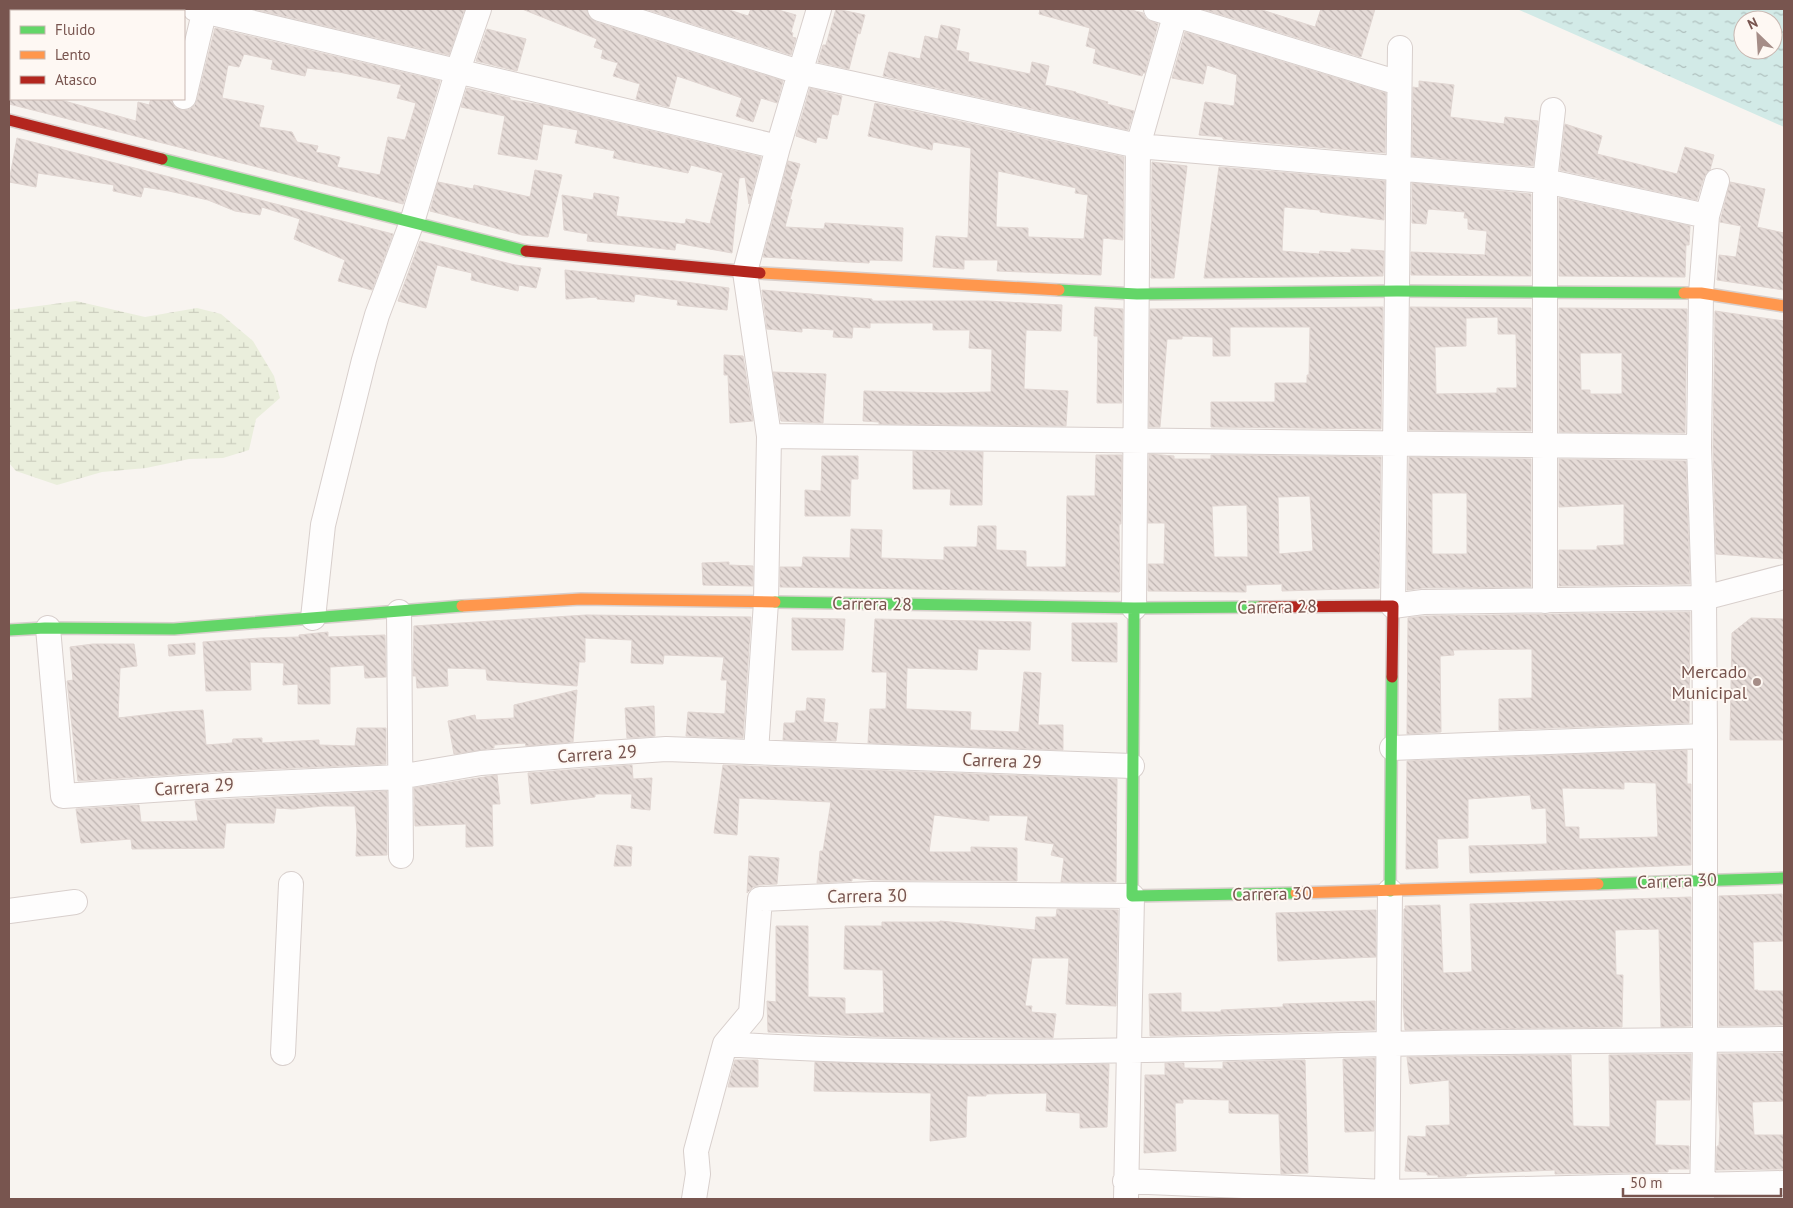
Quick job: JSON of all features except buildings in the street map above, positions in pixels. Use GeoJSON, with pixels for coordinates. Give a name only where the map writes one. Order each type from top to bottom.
{"type":"FeatureCollection","features":[{"type":"Feature","properties":{"kind":"main road"},"geometry":{"type":"LineString","coordinates":[[9,120],[519,250],[745,272],[1137,294],[1397,291],[1701,293],[1784,306]]}},
{"type":"Feature","properties":{"kind":"main road","name":"Carrera 28"},"geometry":{"type":"LineString","coordinates":[[9,630],[48,628],[174,629],[488,604],[581,599],[1134,608],[1394,606]]}},
{"type":"Feature","properties":{"kind":"main road"},"geometry":{"type":"LineString","coordinates":[[1390,892],[1394,606]]}},
{"type":"Feature","properties":{"kind":"main road"},"geometry":{"type":"LineString","coordinates":[[1132,896],[1134,608]]}},
{"type":"Feature","properties":{"kind":"main road","name":"Carrera 30"},"geometry":{"type":"LineString","coordinates":[[1132,896],[1390,892],[1784,878]]}},
{"type":"Feature","properties":{"kind":"street"},"geometry":{"type":"LineString","coordinates":[[313,618],[322,525],[359,378],[377,314],[412,222],[458,70],[479,9]]}},
{"type":"Feature","properties":{"kind":"street"},"geometry":{"type":"LineString","coordinates":[[600,9],[800,72],[1138,146],[1545,181],[1707,216]]}},
{"type":"Feature","properties":{"kind":"street"},"geometry":{"type":"LineString","coordinates":[[756,752],[766,602],[769,436],[745,272],[778,147],[819,9]]}},
{"type":"Feature","properties":{"kind":"street"},"geometry":{"type":"LineString","coordinates":[[185,88],[202,10],[778,147]]}},
{"type":"Feature","properties":{"kind":"street"},"geometry":{"type":"LineString","coordinates":[[1134,608],[1138,146],[1169,11],[1399,83]]}},
{"type":"Feature","properties":{"kind":"street"},"geometry":{"type":"LineString","coordinates":[[1394,606],[1400,48]]}},
{"type":"Feature","properties":{"kind":"street"},"geometry":{"type":"LineString","coordinates":[[1545,601],[1545,181],[1553,110]]}},
{"type":"Feature","properties":{"kind":"street"},"geometry":{"type":"LineString","coordinates":[[1702,1192],[1705,1040],[1705,736],[1704,598],[1699,447],[1701,293],[1707,216],[1718,181]]}},
{"type":"Feature","properties":{"kind":"street"},"geometry":{"type":"LineString","coordinates":[[769,436],[1699,447]]}},
{"type":"Feature","properties":{"kind":"street","name":"Carrera 28"},"geometry":{"type":"LineString","coordinates":[[1394,606],[1423,602],[1704,598],[1784,577]]}},
{"type":"Feature","properties":{"kind":"street"},"geometry":{"type":"LineString","coordinates":[[399,612],[401,856]]}},
{"type":"Feature","properties":{"kind":"street","name":"Carrera 29"},"geometry":{"type":"LineString","coordinates":[[48,628],[63,796],[399,776],[481,764],[666,749],[1132,766]]}},
{"type":"Feature","properties":{"kind":"street"},"geometry":{"type":"LineString","coordinates":[[1392,748],[1705,736]]}},
{"type":"Feature","properties":{"kind":"street"},"geometry":{"type":"LineString","coordinates":[[283,1053],[291,884]]}},
{"type":"Feature","properties":{"kind":"street"},"geometry":{"type":"LineString","coordinates":[[1387,1195],[1390,892]]}},
{"type":"Feature","properties":{"kind":"street","name":"Carrera 30"},"geometry":{"type":"LineString","coordinates":[[724,1044],[751,1013],[760,899],[872,894],[1132,896]]}},
{"type":"Feature","properties":{"kind":"street"},"geometry":{"type":"LineString","coordinates":[[1132,896],[1130,1051],[1125,1190],[1387,1195],[1702,1192],[1784,1183]]}},
{"type":"Feature","properties":{"kind":"street"},"geometry":{"type":"LineString","coordinates":[[9,911],[75,902]]}},
{"type":"Feature","properties":{"kind":"street"},"geometry":{"type":"LineString","coordinates":[[694,1199],[698,1174],[696,1151],[724,1044],[804,1049],[1130,1051],[1389,1044],[1784,1038]]}},
{"type":"Feature","properties":{"kind":"green space"},"geometry":{"type":"Polygon","coordinates":[[[76,301],[145,317],[197,308],[221,314],[253,341],[274,376],[280,398],[256,419],[249,450],[223,458],[189,459],[146,468],[102,472],[57,485],[16,471],[9,463],[9,310],[76,301]]]}},
{"type":"Feature","properties":{"kind":"water"},"geometry":{"type":"Polygon","coordinates":[[[1517,9],[1784,9],[1784,127],[1517,9]]]}},
{"type":"Feature","properties":{"kind":"traffic: fast"},"geometry":{"type":"LineString","coordinates":[[162,159],[526,251]]}},
{"type":"Feature","properties":{"kind":"traffic: fast"},"geometry":{"type":"LineString","coordinates":[[1059,290],[1137,294],[1397,291],[1684,293]]}},
{"type":"Feature","properties":{"kind":"traffic: fast"},"geometry":{"type":"LineString","coordinates":[[775,602],[1134,608],[1260,607]]}},
{"type":"Feature","properties":{"kind":"traffic: fast"},"geometry":{"type":"LineString","coordinates":[[9,630],[45,628],[174,629],[462,606]]}},
{"type":"Feature","properties":{"kind":"traffic: fast"},"geometry":{"type":"LineString","coordinates":[[1134,608],[1132,896],[1296,893]]}},
{"type":"Feature","properties":{"kind":"traffic: fast"},"geometry":{"type":"LineString","coordinates":[[1390,891],[1392,677]]}},
{"type":"Feature","properties":{"kind":"traffic: fast"},"geometry":{"type":"LineString","coordinates":[[1598,884],[1784,878]]}},
{"type":"Feature","properties":{"kind":"traffic: slow"},"geometry":{"type":"LineString","coordinates":[[760,273],[1059,290]]}},
{"type":"Feature","properties":{"kind":"traffic: slow"},"geometry":{"type":"LineString","coordinates":[[1684,293],[1701,293],[1784,306]]}},
{"type":"Feature","properties":{"kind":"traffic: slow"},"geometry":{"type":"LineString","coordinates":[[462,606],[581,599],[775,602]]}},
{"type":"Feature","properties":{"kind":"traffic: slow"},"geometry":{"type":"LineString","coordinates":[[1296,893],[1598,884]]}},
{"type":"Feature","properties":{"kind":"traffic: jam"},"geometry":{"type":"LineString","coordinates":[[9,120],[162,159]]}},
{"type":"Feature","properties":{"kind":"traffic: jam"},"geometry":{"type":"LineString","coordinates":[[526,251],[760,273]]}},
{"type":"Feature","properties":{"kind":"traffic: jam"},"geometry":{"type":"LineString","coordinates":[[1260,607],[1393,606],[1392,677]]}},
{"type":"Feature","properties":{"kind":"place","name":"Mercado Municipal"},"geometry":{"type":"Point","coordinates":[1757,682]}}]}
